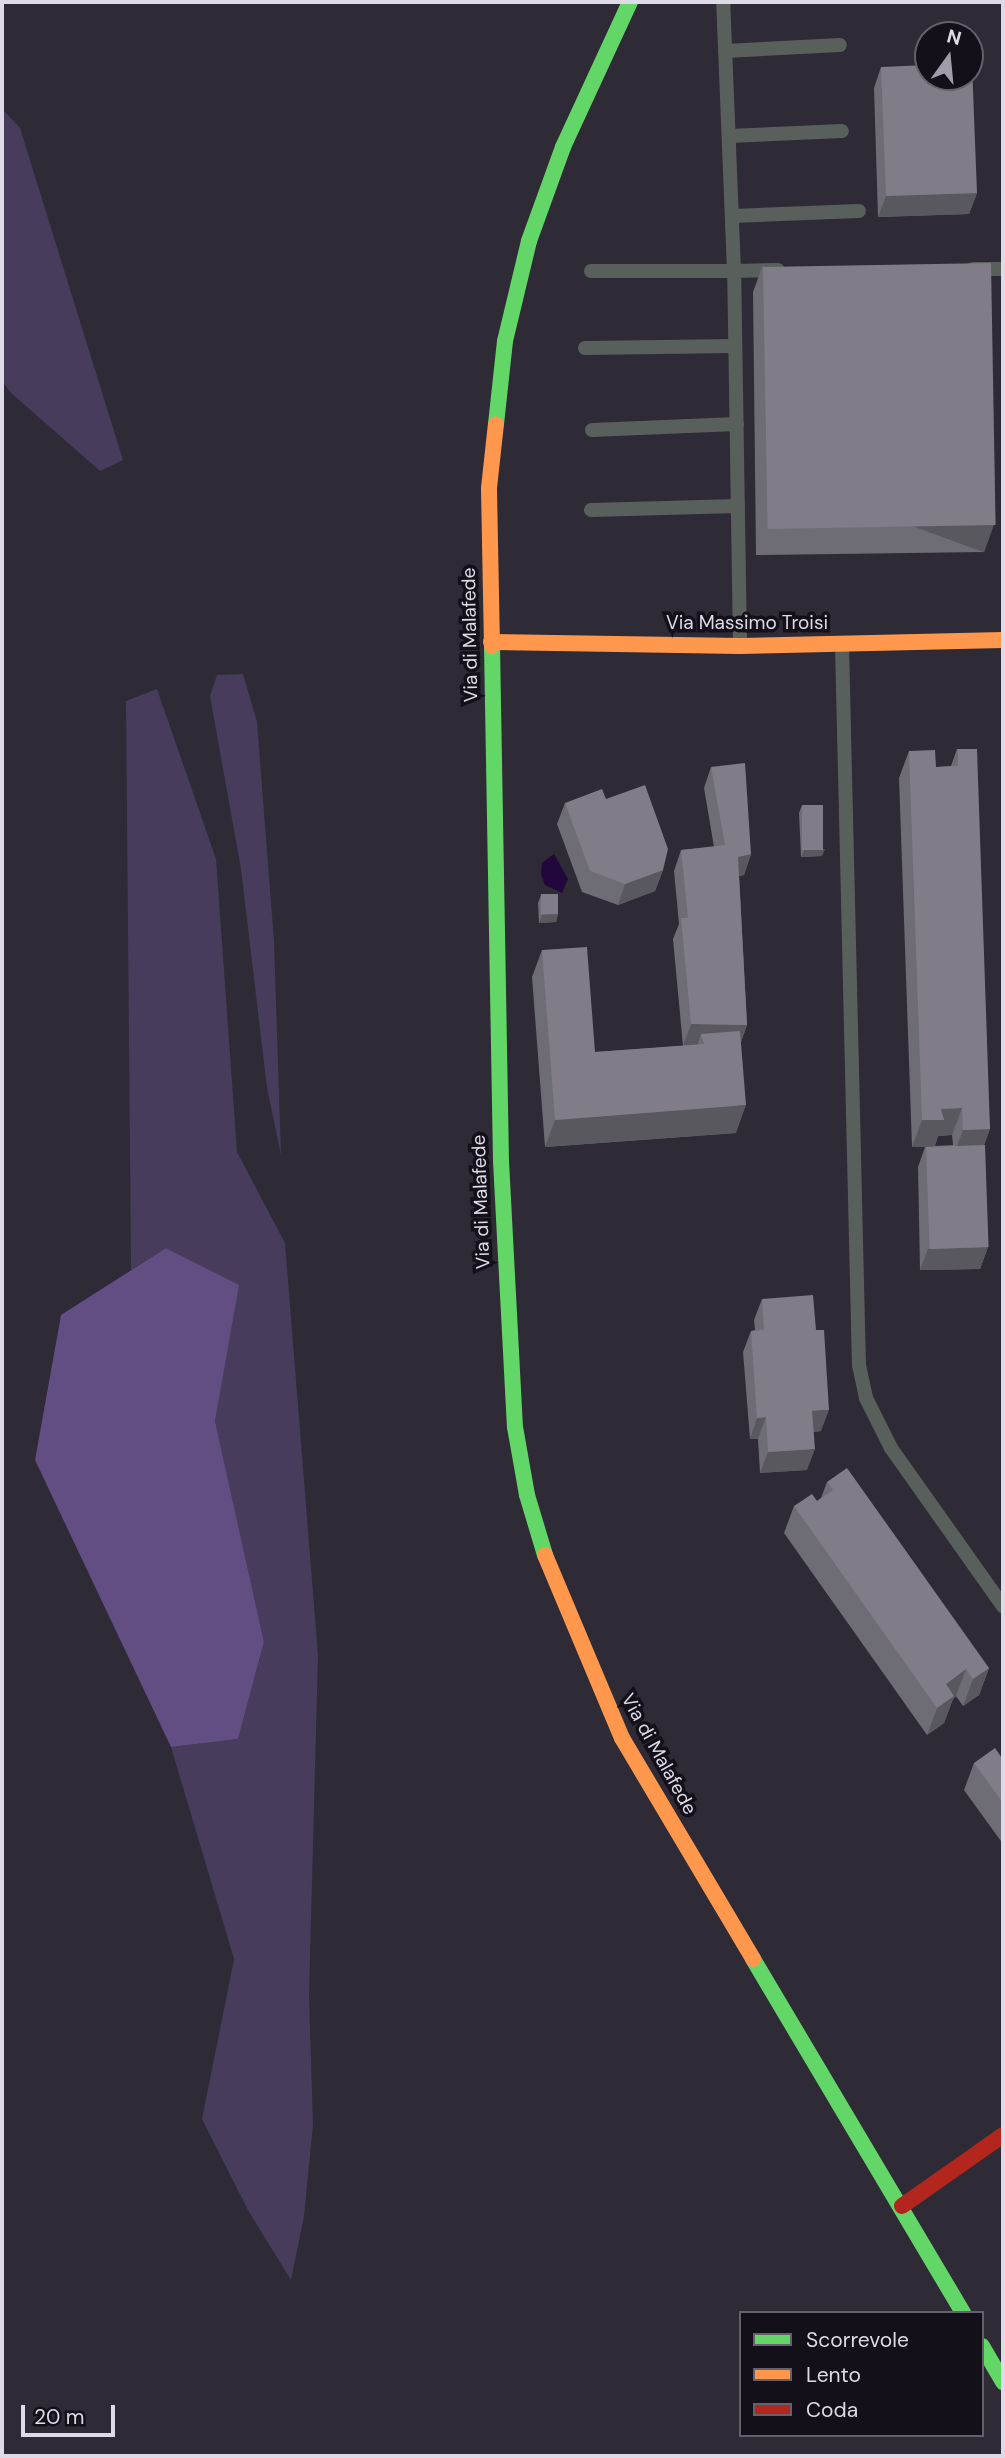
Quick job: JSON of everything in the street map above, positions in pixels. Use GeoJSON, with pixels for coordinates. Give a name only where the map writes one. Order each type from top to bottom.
{"type":"FeatureCollection","features":[{"type":"Feature","properties":{"kind":"street","name":"Via di Malafede"},"geometry":{"type":"LineString","coordinates":[[630,2],[563,147],[529,241],[505,341],[489,488],[505,1294],[515,1427],[527,1495],[563,1605],[622,1738],[962,2311]]}},
{"type":"Feature","properties":{"kind":"street","name":"Via Massimo Troisi"},"geometry":{"type":"LineString","coordinates":[[491,642],[740,646],[1003,640]]}},
{"type":"Feature","properties":{"kind":"street"},"geometry":{"type":"LineString","coordinates":[[902,2206],[1003,2135]]}},
{"type":"Feature","properties":{"kind":"street"},"geometry":{"type":"LineString","coordinates":[[984,2349],[1003,2382]]}},
{"type":"Feature","properties":{"kind":"lane"},"geometry":{"type":"LineString","coordinates":[[723,2],[736,346],[740,646]]}},
{"type":"Feature","properties":{"kind":"lane"},"geometry":{"type":"LineString","coordinates":[[725,51],[840,45]]}},
{"type":"Feature","properties":{"kind":"lane"},"geometry":{"type":"LineString","coordinates":[[729,136],[842,131]]}},
{"type":"Feature","properties":{"kind":"lane"},"geometry":{"type":"LineString","coordinates":[[732,216],[859,211]]}},
{"type":"Feature","properties":{"kind":"lane"},"geometry":{"type":"LineString","coordinates":[[963,269],[1003,269]]}},
{"type":"Feature","properties":{"kind":"lane"},"geometry":{"type":"LineString","coordinates":[[591,271],[788,270]]}},
{"type":"Feature","properties":{"kind":"lane"},"geometry":{"type":"LineString","coordinates":[[585,348],[736,346]]}},
{"type":"Feature","properties":{"kind":"lane"},"geometry":{"type":"LineString","coordinates":[[592,430],[737,424]]}},
{"type":"Feature","properties":{"kind":"lane"},"geometry":{"type":"LineString","coordinates":[[591,510],[738,506]]}},
{"type":"Feature","properties":{"kind":"lane"},"geometry":{"type":"LineString","coordinates":[[842,644],[859,1365],[866,1398],[891,1448],[1003,1606]]}},
{"type":"Feature","properties":{"kind":"shaded area"},"geometry":{"type":"Polygon","coordinates":[[[2,109],[20,128],[123,460],[100,471],[10,392],[2,380],[2,109]]]}},
{"type":"Feature","properties":{"kind":"shaded area"},"geometry":{"type":"Polygon","coordinates":[[[243,674],[257,722],[274,941],[281,1155],[267,1088],[241,869],[210,696],[217,675],[243,674]]]}},
{"type":"Feature","properties":{"kind":"shaded area"},"geometry":{"type":"Polygon","coordinates":[[[157,689],[216,859],[237,1152],[285,1243],[318,1655],[309,1996],[313,2125],[304,2216],[291,2280],[249,2212],[202,2119],[234,1959],[171,1747],[238,1739],[264,1642],[215,1421],[238,1285],[166,1248],[131,1270],[126,701],[157,689]]]}},
{"type":"Feature","properties":{"kind":"shaded area"},"geometry":{"type":"Polygon","coordinates":[[[554,854],[568,879],[562,893],[545,885],[541,874],[542,863],[554,854]]]}},
{"type":"Feature","properties":{"kind":"shaded area"},"geometry":{"type":"Polygon","coordinates":[[[166,1248],[239,1285],[215,1421],[264,1642],[238,1739],[171,1747],[35,1460],[61,1315],[166,1248]]]}},
{"type":"Feature","properties":{"kind":"building"},"geometry":{"type":"Polygon","coordinates":[[[914,66],[914,91],[973,91],[977,193],[886,196],[881,67],[914,66]]]}},
{"type":"Feature","properties":{"kind":"building"},"geometry":{"type":"Polygon","coordinates":[[[991,263],[996,525],[768,529],[763,267],[991,263]]]}},
{"type":"Feature","properties":{"kind":"building"},"geometry":{"type":"Polygon","coordinates":[[[957,749],[977,749],[990,1129],[963,1130],[962,1108],[941,1109],[944,1120],[922,1120],[909,751],[935,750],[936,767],[958,766],[957,749]]]}},
{"type":"Feature","properties":{"kind":"building"},"geometry":{"type":"Polygon","coordinates":[[[745,763],[751,854],[738,857],[747,1025],[691,1024],[681,918],[688,918],[681,850],[725,845],[711,767],[745,763]]]}},
{"type":"Feature","properties":{"kind":"building"},"geometry":{"type":"Polygon","coordinates":[[[645,785],[668,849],[663,870],[625,884],[590,871],[565,803],[602,789],[606,799],[645,785]]]}},
{"type":"Feature","properties":{"kind":"building"},"geometry":{"type":"Polygon","coordinates":[[[802,805],[823,805],[823,850],[802,850],[802,805]]]}},
{"type":"Feature","properties":{"kind":"building"},"geometry":{"type":"Polygon","coordinates":[[[541,894],[558,894],[558,914],[541,914],[541,894]]]}},
{"type":"Feature","properties":{"kind":"building"},"geometry":{"type":"Polygon","coordinates":[[[587,947],[595,1052],[704,1044],[701,1034],[740,1031],[746,1105],[555,1120],[542,950],[587,947]]]}},
{"type":"Feature","properties":{"kind":"building"},"geometry":{"type":"Polygon","coordinates":[[[985,1145],[989,1247],[930,1249],[926,1147],[985,1145]]]}},
{"type":"Feature","properties":{"kind":"building"},"geometry":{"type":"Polygon","coordinates":[[[813,1295],[816,1330],[824,1330],[829,1410],[812,1411],[815,1449],[768,1452],[766,1417],[757,1418],[751,1331],[764,1330],[762,1299],[813,1295]]]}},
{"type":"Feature","properties":{"kind":"building"},"geometry":{"type":"Polygon","coordinates":[[[847,1468],[989,1668],[973,1679],[966,1669],[946,1684],[954,1696],[937,1708],[794,1506],[812,1494],[817,1501],[833,1490],[827,1482],[847,1468]]]}},
{"type":"Feature","properties":{"kind":"building"},"geometry":{"type":"Polygon","coordinates":[[[995,1748],[1003,1757],[1003,1803],[974,1763],[995,1748]]]}},
{"type":"Feature","properties":{"kind":"traffic: fast"},"geometry":{"type":"LineString","coordinates":[[496,424],[505,341],[529,241],[563,147],[630,2]]}},
{"type":"Feature","properties":{"kind":"traffic: fast"},"geometry":{"type":"LineString","coordinates":[[492,646],[501,1161],[515,1427],[527,1495],[545,1555]]}},
{"type":"Feature","properties":{"kind":"traffic: fast"},"geometry":{"type":"LineString","coordinates":[[753,1959],[962,2311]]}},
{"type":"Feature","properties":{"kind":"traffic: fast"},"geometry":{"type":"LineString","coordinates":[[984,2349],[1003,2382]]}},
{"type":"Feature","properties":{"kind":"traffic: slow"},"geometry":{"type":"LineString","coordinates":[[492,646],[489,488],[496,424]]}},
{"type":"Feature","properties":{"kind":"traffic: slow"},"geometry":{"type":"LineString","coordinates":[[491,642],[740,646],[1003,640]]}},
{"type":"Feature","properties":{"kind":"traffic: slow"},"geometry":{"type":"LineString","coordinates":[[545,1555],[622,1738],[753,1959]]}},
{"type":"Feature","properties":{"kind":"traffic: jam"},"geometry":{"type":"LineString","coordinates":[[902,2206],[1003,2135]]}}]}
